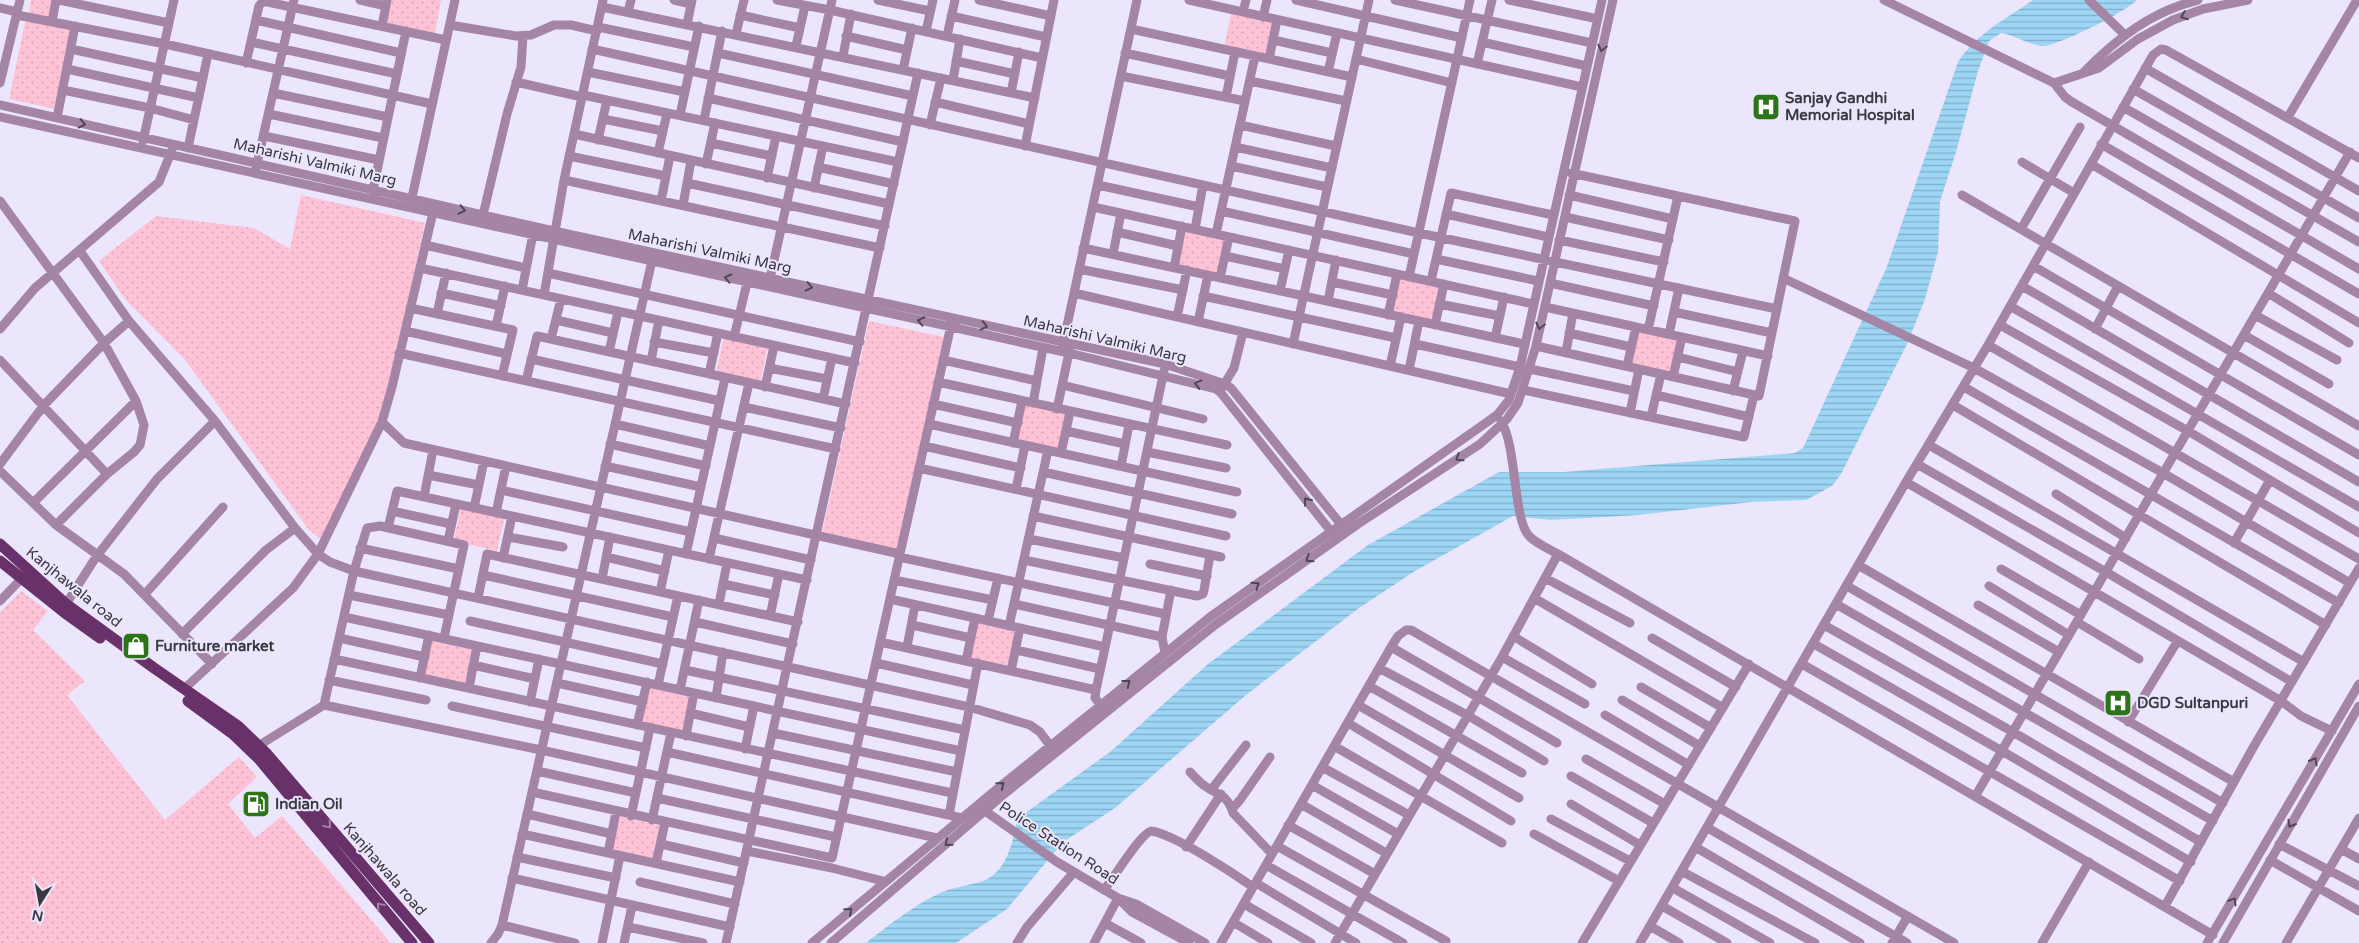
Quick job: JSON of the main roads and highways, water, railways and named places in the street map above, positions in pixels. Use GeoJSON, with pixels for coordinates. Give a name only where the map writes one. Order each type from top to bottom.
{"type":"FeatureCollection","features":[{"type":"Feature","properties":{"kind":"main road","name":"Kanjhawala road"},"geometry":{"type":"LineString","coordinates":[[0,544],[25,575],[65,613],[234,734],[298,799],[429,943]]}},
{"type":"Feature","properties":{"kind":"main road","name":"Kanjhawala road"},"geometry":{"type":"LineString","coordinates":[[0,560],[25,575],[238,726],[258,746],[412,943]]}},
{"type":"Feature","properties":{"kind":"water"},"geometry":{"type":"Polygon","coordinates":[[[2033,0],[2137,0],[2120,12],[2090,28],[2049,45],[2036,45],[2001,33],[1989,41],[1978,71],[1956,152],[1940,201],[1938,252],[1925,299],[1907,344],[1841,474],[1832,486],[1806,500],[1751,502],[1638,515],[1551,520],[1513,516],[1415,571],[1359,608],[1246,695],[1115,808],[1063,842],[1007,909],[956,943],[866,943],[891,923],[926,900],[952,889],[989,878],[1003,865],[1011,847],[1017,819],[1110,752],[1208,664],[1368,545],[1499,472],[1564,472],[1795,453],[1803,448],[1886,269],[1958,62],[1983,35],[2033,0]]]}},
{"type":"Feature","properties":{"kind":"place","name":"Sanjay Gandhi Memorial Hospital"},"geometry":{"type":"Point","coordinates":[1766,107]}},
{"type":"Feature","properties":{"kind":"place","name":"Furniture market"},"geometry":{"type":"Point","coordinates":[136,646]}},
{"type":"Feature","properties":{"kind":"place","name":"DGD Sultanpuri"},"geometry":{"type":"Point","coordinates":[2118,703]}},
{"type":"Feature","properties":{"kind":"place","name":"Indian Oil"},"geometry":{"type":"Point","coordinates":[256,804]}}]}
